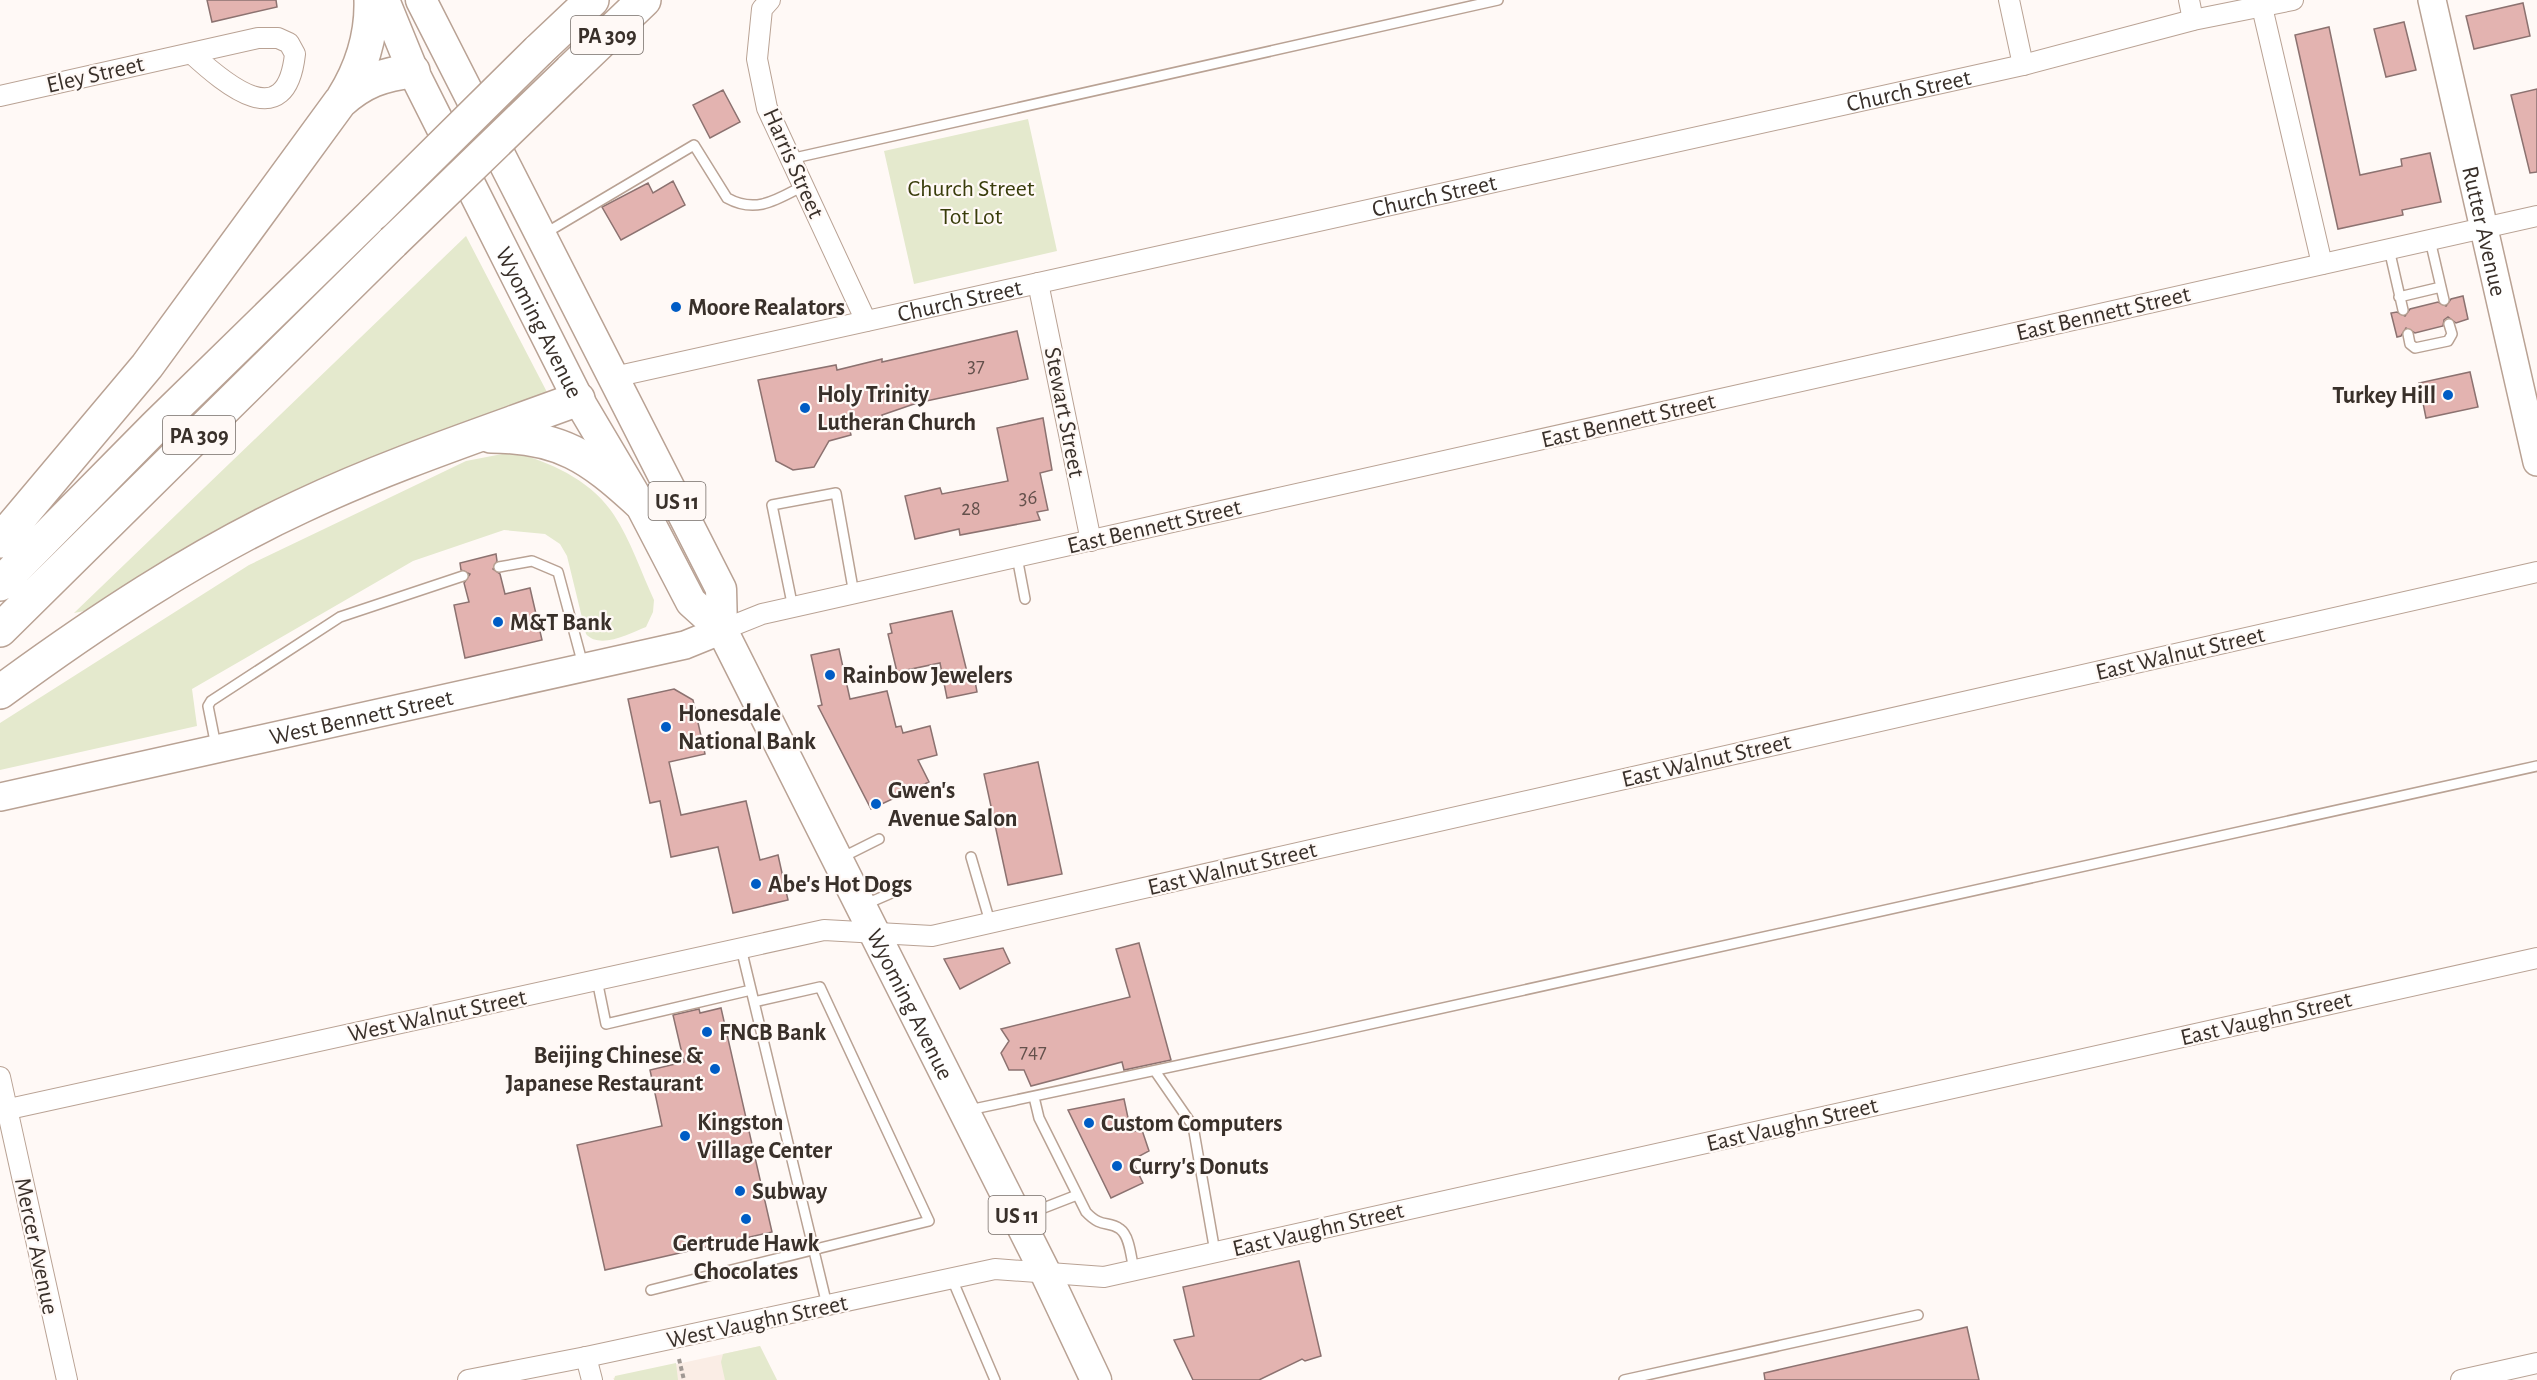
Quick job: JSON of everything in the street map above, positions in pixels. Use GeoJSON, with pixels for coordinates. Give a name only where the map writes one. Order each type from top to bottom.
{"type":"FeatureCollection","features":[{"type":"Feature","properties":{"kind":"highway"},"geometry":{"type":"LineString","coordinates":[[0,541],[147,366],[340,102],[362,58],[370,24],[371,0]]}},
{"type":"Feature","properties":{"kind":"highway","name":"PA 309"},"geometry":{"type":"LineString","coordinates":[[0,584],[156,426],[592,0]]}},
{"type":"Feature","properties":{"kind":"highway","name":"PA 309"},"geometry":{"type":"LineString","coordinates":[[2,629],[393,242],[644,0]]}},
{"type":"Feature","properties":{"kind":"highway"},"geometry":{"type":"LineString","coordinates":[[340,102],[354,90],[380,76],[413,71]]}},
{"type":"Feature","properties":{"kind":"highway"},"geometry":{"type":"LineString","coordinates":[[0,692],[149,591],[255,529],[351,484],[578,399]]}},
{"type":"Feature","properties":{"kind":"highway"},"geometry":{"type":"LineString","coordinates":[[480,436],[528,438],[564,448],[592,462],[639,502]]}},
{"type":"Feature","properties":{"kind":"main road","name":"Wyoming Avenue"},"geometry":{"type":"LineString","coordinates":[[384,0],[413,71],[578,399],[639,502],[691,602],[722,630],[1046,1274],[1096,1380]]}},
{"type":"Feature","properties":{"kind":"main road","name":"Wyoming Avenue"},"geometry":{"type":"LineString","coordinates":[[421,0],[721,589],[722,630]]}},
{"type":"Feature","properties":{"kind":"main road"},"geometry":{"type":"LineString","coordinates":[[413,71],[461,75]]}},
{"type":"Feature","properties":{"kind":"main road","name":"Church Street"},"geometry":{"type":"LineString","coordinates":[[578,399],[614,377]]}},
{"type":"Feature","properties":{"kind":"street","name":"Harris Street"},"geometry":{"type":"LineString","coordinates":[[770,0],[762,9],[757,59],[766,108],[866,321]]}},
{"type":"Feature","properties":{"kind":"street"},"geometry":{"type":"LineString","coordinates":[[2009,0],[2023,65]]}},
{"type":"Feature","properties":{"kind":"street"},"geometry":{"type":"LineString","coordinates":[[2189,0],[2193,20]]}},
{"type":"Feature","properties":{"kind":"street","name":"Church Street"},"geometry":{"type":"LineString","coordinates":[[614,377],[2023,65],[2193,20],[2293,0]]}},
{"type":"Feature","properties":{"kind":"street","name":"Rutter Avenue"},"geometry":{"type":"LineString","coordinates":[[2432,0],[2537,462]]}},
{"type":"Feature","properties":{"kind":"street"},"geometry":{"type":"LineString","coordinates":[[2262,7],[2322,264]]}},
{"type":"Feature","properties":{"kind":"street","name":"Eley Street"},"geometry":{"type":"LineString","coordinates":[[0,96],[191,53],[258,38],[278,38],[289,43],[296,54],[287,88],[277,97],[260,99],[224,81],[191,53]]}},
{"type":"Feature","properties":{"kind":"street","name":"East Bennett Street"},"geometry":{"type":"LineString","coordinates":[[722,630],[762,614],[2537,216]]}},
{"type":"Feature","properties":{"kind":"street","name":"Stewart Street"},"geometry":{"type":"LineString","coordinates":[[1038,283],[1091,540]]}},
{"type":"Feature","properties":{"kind":"street","name":"East Walnut Street"},"geometry":{"type":"LineString","coordinates":[[874,933],[926,937],[2537,573]]}},
{"type":"Feature","properties":{"kind":"street","name":"West Bennett Street"},"geometry":{"type":"LineString","coordinates":[[0,797],[685,645],[722,630]]}},
{"type":"Feature","properties":{"kind":"street","name":"West Walnut Street"},"geometry":{"type":"LineString","coordinates":[[4,1110],[824,930],[874,933]]}},
{"type":"Feature","properties":{"kind":"street","name":"East Vaughn Street"},"geometry":{"type":"LineString","coordinates":[[1046,1274],[1097,1279],[2537,958]]}},
{"type":"Feature","properties":{"kind":"street","name":"Mercer Avenue"},"geometry":{"type":"LineString","coordinates":[[0,1077],[4,1110],[67,1380]]}},
{"type":"Feature","properties":{"kind":"street","name":"West Vaughn Street"},"geometry":{"type":"LineString","coordinates":[[468,1380],[586,1358],[995,1269],[1046,1274]]}},
{"type":"Feature","properties":{"kind":"street"},"geometry":{"type":"LineString","coordinates":[[586,1358],[592,1380]]}},
{"type":"Feature","properties":{"kind":"street"},"geometry":{"type":"LineString","coordinates":[[2461,1380],[2537,1363]]}},
{"type":"Feature","properties":{"kind":"lane"},"geometry":{"type":"LineString","coordinates":[[790,159],[1498,0]]}},
{"type":"Feature","properties":{"kind":"lane"},"geometry":{"type":"LineString","coordinates":[[542,235],[694,146],[727,198],[734,202],[748,207],[766,205],[803,186]]}},
{"type":"Feature","properties":{"kind":"lane"},"geometry":{"type":"LineString","coordinates":[[2430,240],[2444,300]]}},
{"type":"Feature","properties":{"kind":"lane"},"geometry":{"type":"LineString","coordinates":[[2389,249],[2403,310]]}},
{"type":"Feature","properties":{"kind":"lane"},"geometry":{"type":"LineString","coordinates":[[2399,297],[2441,287]]}},
{"type":"Feature","properties":{"kind":"lane"},"geometry":{"type":"LineString","coordinates":[[2408,334],[2409,344],[2415,348],[2448,341],[2452,334],[2449,324]]}},
{"type":"Feature","properties":{"kind":"lane"},"geometry":{"type":"LineString","coordinates":[[793,608],[772,505],[836,493],[854,594]]}},
{"type":"Feature","properties":{"kind":"lane"},"geometry":{"type":"LineString","coordinates":[[1017,557],[1025,599]]}},
{"type":"Feature","properties":{"kind":"lane"},"geometry":{"type":"LineString","coordinates":[[499,567],[532,561],[558,572],[584,667]]}},
{"type":"Feature","properties":{"kind":"lane"},"geometry":{"type":"LineString","coordinates":[[216,749],[208,706],[210,701],[340,617],[463,576]]}},
{"type":"Feature","properties":{"kind":"lane"},"geometry":{"type":"LineString","coordinates":[[964,1111],[1155,1071],[2537,766]]}},
{"type":"Feature","properties":{"kind":"lane"},"geometry":{"type":"LineString","coordinates":[[838,859],[879,839]]}},
{"type":"Feature","properties":{"kind":"lane"},"geometry":{"type":"LineString","coordinates":[[970,857],[990,922]]}},
{"type":"Feature","properties":{"kind":"lane"},"geometry":{"type":"LineString","coordinates":[[861,906],[903,888]]}},
{"type":"Feature","properties":{"kind":"lane"},"geometry":{"type":"LineString","coordinates":[[741,948],[827,1305]]}},
{"type":"Feature","properties":{"kind":"lane"},"geometry":{"type":"LineString","coordinates":[[597,980],[606,1024],[751,990]]}},
{"type":"Feature","properties":{"kind":"lane"},"geometry":{"type":"LineString","coordinates":[[651,1290],[929,1221],[820,987],[754,1002]]}},
{"type":"Feature","properties":{"kind":"lane"},"geometry":{"type":"LineString","coordinates":[[1155,1071],[1193,1126],[1202,1193],[1215,1252]]}},
{"type":"Feature","properties":{"kind":"lane"},"geometry":{"type":"LineString","coordinates":[[1034,1097],[1039,1118],[1086,1212],[1095,1222],[1119,1227],[1126,1236],[1134,1270]]}},
{"type":"Feature","properties":{"kind":"lane"},"geometry":{"type":"LineString","coordinates":[[1018,1218],[1077,1195]]}},
{"type":"Feature","properties":{"kind":"lane"},"geometry":{"type":"LineString","coordinates":[[952,1279],[996,1380]]}},
{"type":"Feature","properties":{"kind":"lane"},"geometry":{"type":"LineString","coordinates":[[1624,1380],[1918,1315]]}},
{"type":"Feature","properties":{"kind":"path"},"geometry":{"type":"LineString","coordinates":[[679,1359],[684,1380]]}},
{"type":"Feature","properties":{"kind":"shaded area"},"geometry":{"type":"Polygon","coordinates":[[[760,1346],[777,1380],[614,1380],[613,1378],[760,1346]]]}},
{"type":"Feature","properties":{"kind":"green space","name":"Church Street Tot Lot"},"geometry":{"type":"Polygon","coordinates":[[[1028,119],[1057,251],[914,284],[884,151],[1028,119]]]}},
{"type":"Feature","properties":{"kind":"green space"},"geometry":{"type":"Polygon","coordinates":[[[466,236],[549,396],[99,608],[74,613],[466,236]]]}},
{"type":"Feature","properties":{"kind":"green space"},"geometry":{"type":"Polygon","coordinates":[[[513,452],[570,474],[605,503],[625,535],[654,600],[653,612],[646,627],[615,639],[592,639],[586,634],[567,556],[560,544],[545,534],[504,530],[413,561],[192,689],[197,726],[0,770],[0,723],[249,565],[466,461],[513,452]]]}},
{"type":"Feature","properties":{"kind":"green space"},"geometry":{"type":"Polygon","coordinates":[[[760,1346],[777,1380],[725,1380],[721,1362],[723,1354],[760,1346]]]}},
{"type":"Feature","properties":{"kind":"green space"},"geometry":{"type":"Polygon","coordinates":[[[676,1363],[678,1380],[614,1380],[615,1376],[676,1363]]]}},
{"type":"Feature","properties":{"kind":"building"},"geometry":{"type":"Polygon","coordinates":[[[207,0],[276,0],[277,7],[212,22],[207,0]]]}},
{"type":"Feature","properties":{"kind":"building"},"geometry":{"type":"Polygon","coordinates":[[[2523,3],[2530,36],[2474,49],[2466,16],[2523,3]]]}},
{"type":"Feature","properties":{"kind":"building"},"geometry":{"type":"Polygon","coordinates":[[[2404,22],[2416,70],[2386,77],[2374,29],[2404,22]]]}},
{"type":"Feature","properties":{"kind":"building"},"geometry":{"type":"Polygon","coordinates":[[[2329,27],[2360,175],[2402,166],[2401,159],[2430,153],[2441,202],[2402,210],[2403,215],[2338,229],[2295,35],[2329,27]]]}},
{"type":"Feature","properties":{"kind":"building"},"geometry":{"type":"Polygon","coordinates":[[[2537,89],[2537,172],[2530,173],[2511,95],[2537,89]]]}},
{"type":"Feature","properties":{"kind":"building"},"geometry":{"type":"Polygon","coordinates":[[[723,90],[740,122],[710,138],[693,105],[723,90]]]}},
{"type":"Feature","properties":{"kind":"building"},"geometry":{"type":"Polygon","coordinates":[[[673,181],[685,205],[621,240],[602,207],[648,183],[653,193],[673,181]]]}},
{"type":"Feature","properties":{"kind":"building","name":"Turkey Hill"},"geometry":{"type":"Polygon","coordinates":[[[2463,296],[2468,319],[2456,323],[2448,317],[2444,320],[2443,326],[2415,333],[2406,328],[2401,336],[2397,337],[2391,313],[2397,312],[2405,316],[2410,309],[2438,302],[2446,306],[2451,299],[2463,296]]]}},
{"type":"Feature","properties":{"kind":"building"},"geometry":{"type":"Polygon","coordinates":[[[1017,331],[1028,379],[917,403],[882,415],[883,419],[849,427],[851,435],[829,441],[814,467],[793,470],[776,461],[758,380],[836,365],[837,370],[882,359],[882,362],[1017,331]]]}},
{"type":"Feature","properties":{"kind":"building","name":"Turkey Hill"},"geometry":{"type":"Polygon","coordinates":[[[2470,372],[2478,407],[2426,418],[2419,383],[2470,372]]]}},
{"type":"Feature","properties":{"kind":"building"},"geometry":{"type":"Polygon","coordinates":[[[1043,418],[1052,470],[1040,473],[1048,510],[1037,512],[1040,520],[960,535],[959,529],[915,539],[905,496],[940,488],[942,494],[1008,481],[997,428],[1043,418]]]}},
{"type":"Feature","properties":{"kind":"building","name":"M&T Bank"},"geometry":{"type":"Polygon","coordinates":[[[496,554],[497,561],[493,569],[500,574],[505,594],[530,588],[542,640],[465,658],[454,605],[469,602],[464,583],[470,574],[461,570],[460,563],[496,554]]]}},
{"type":"Feature","properties":{"kind":"building"},"geometry":{"type":"Polygon","coordinates":[[[952,611],[967,672],[973,670],[977,692],[947,698],[940,663],[897,672],[888,634],[892,633],[890,624],[952,611]]]}},
{"type":"Feature","properties":{"kind":"building"},"geometry":{"type":"Polygon","coordinates":[[[839,649],[850,699],[887,691],[896,727],[901,726],[903,733],[930,726],[937,755],[918,760],[929,782],[871,809],[818,706],[822,705],[811,655],[839,649]]]}},
{"type":"Feature","properties":{"kind":"building"},"geometry":{"type":"Polygon","coordinates":[[[674,689],[693,700],[705,754],[669,762],[681,815],[746,801],[760,860],[778,855],[788,900],[733,913],[718,847],[671,857],[660,801],[650,803],[628,699],[674,689]]]}},
{"type":"Feature","properties":{"kind":"building"},"geometry":{"type":"Polygon","coordinates":[[[1038,762],[1062,874],[1008,885],[984,774],[1038,762]]]}},
{"type":"Feature","properties":{"kind":"building"},"geometry":{"type":"Polygon","coordinates":[[[1139,943],[1171,1060],[1124,1070],[1122,1062],[1031,1086],[1024,1070],[1009,1070],[1001,1053],[1009,1041],[1001,1029],[1130,997],[1116,949],[1139,943]]]}},
{"type":"Feature","properties":{"kind":"building"},"geometry":{"type":"Polygon","coordinates":[[[1003,948],[1010,963],[960,989],[944,959],[1003,948]]]}},
{"type":"Feature","properties":{"kind":"building","name":"Kingston Village Center"},"geometry":{"type":"Polygon","coordinates":[[[721,1008],[772,1232],[605,1270],[577,1145],[662,1126],[650,1070],[684,1062],[673,1015],[699,1009],[700,1013],[721,1008]]]}},
{"type":"Feature","properties":{"kind":"building"},"geometry":{"type":"Polygon","coordinates":[[[1124,1099],[1131,1132],[1142,1130],[1149,1151],[1132,1160],[1143,1183],[1111,1198],[1068,1110],[1124,1099]]]}},
{"type":"Feature","properties":{"kind":"building"},"geometry":{"type":"Polygon","coordinates":[[[1299,1261],[1321,1356],[1305,1361],[1302,1359],[1259,1380],[1193,1380],[1174,1340],[1194,1336],[1183,1287],[1299,1261]]]}},
{"type":"Feature","properties":{"kind":"building"},"geometry":{"type":"Polygon","coordinates":[[[1967,1327],[1979,1380],[1765,1380],[1764,1373],[1967,1327]]]}},
{"type":"Feature","properties":{"kind":"place","name":"Moore Realators"},"geometry":{"type":"Point","coordinates":[676,307]}},
{"type":"Feature","properties":{"kind":"place","name":"Turkey Hill"},"geometry":{"type":"Point","coordinates":[2448,395]}},
{"type":"Feature","properties":{"kind":"place","name":"Holy Trinity Lutheran Church"},"geometry":{"type":"Point","coordinates":[805,408]}},
{"type":"Feature","properties":{"kind":"place","name":"M&T Bank"},"geometry":{"type":"Point","coordinates":[498,622]}},
{"type":"Feature","properties":{"kind":"place","name":"Rainbow Jewelers"},"geometry":{"type":"Point","coordinates":[830,675]}},
{"type":"Feature","properties":{"kind":"place","name":"Honesdale National Bank"},"geometry":{"type":"Point","coordinates":[666,727]}},
{"type":"Feature","properties":{"kind":"place","name":"Gwen's Avenue Salon"},"geometry":{"type":"Point","coordinates":[876,804]}},
{"type":"Feature","properties":{"kind":"place","name":"Abe's Hot Dogs"},"geometry":{"type":"Point","coordinates":[756,884]}},
{"type":"Feature","properties":{"kind":"place","name":"FNCB Bank"},"geometry":{"type":"Point","coordinates":[707,1032]}},
{"type":"Feature","properties":{"kind":"place","name":"Beijing Chinese & Japanese Restaurant"},"geometry":{"type":"Point","coordinates":[715,1069]}},
{"type":"Feature","properties":{"kind":"place","name":"Custom Computers"},"geometry":{"type":"Point","coordinates":[1089,1123]}},
{"type":"Feature","properties":{"kind":"place","name":"Kingston Village Center"},"geometry":{"type":"Point","coordinates":[685,1136]}},
{"type":"Feature","properties":{"kind":"place","name":"Curry's Donuts"},"geometry":{"type":"Point","coordinates":[1117,1166]}},
{"type":"Feature","properties":{"kind":"place","name":"Subway"},"geometry":{"type":"Point","coordinates":[740,1191]}},
{"type":"Feature","properties":{"kind":"place","name":"Gertrude Hawk Chocolates"},"geometry":{"type":"Point","coordinates":[746,1219]}}]}
